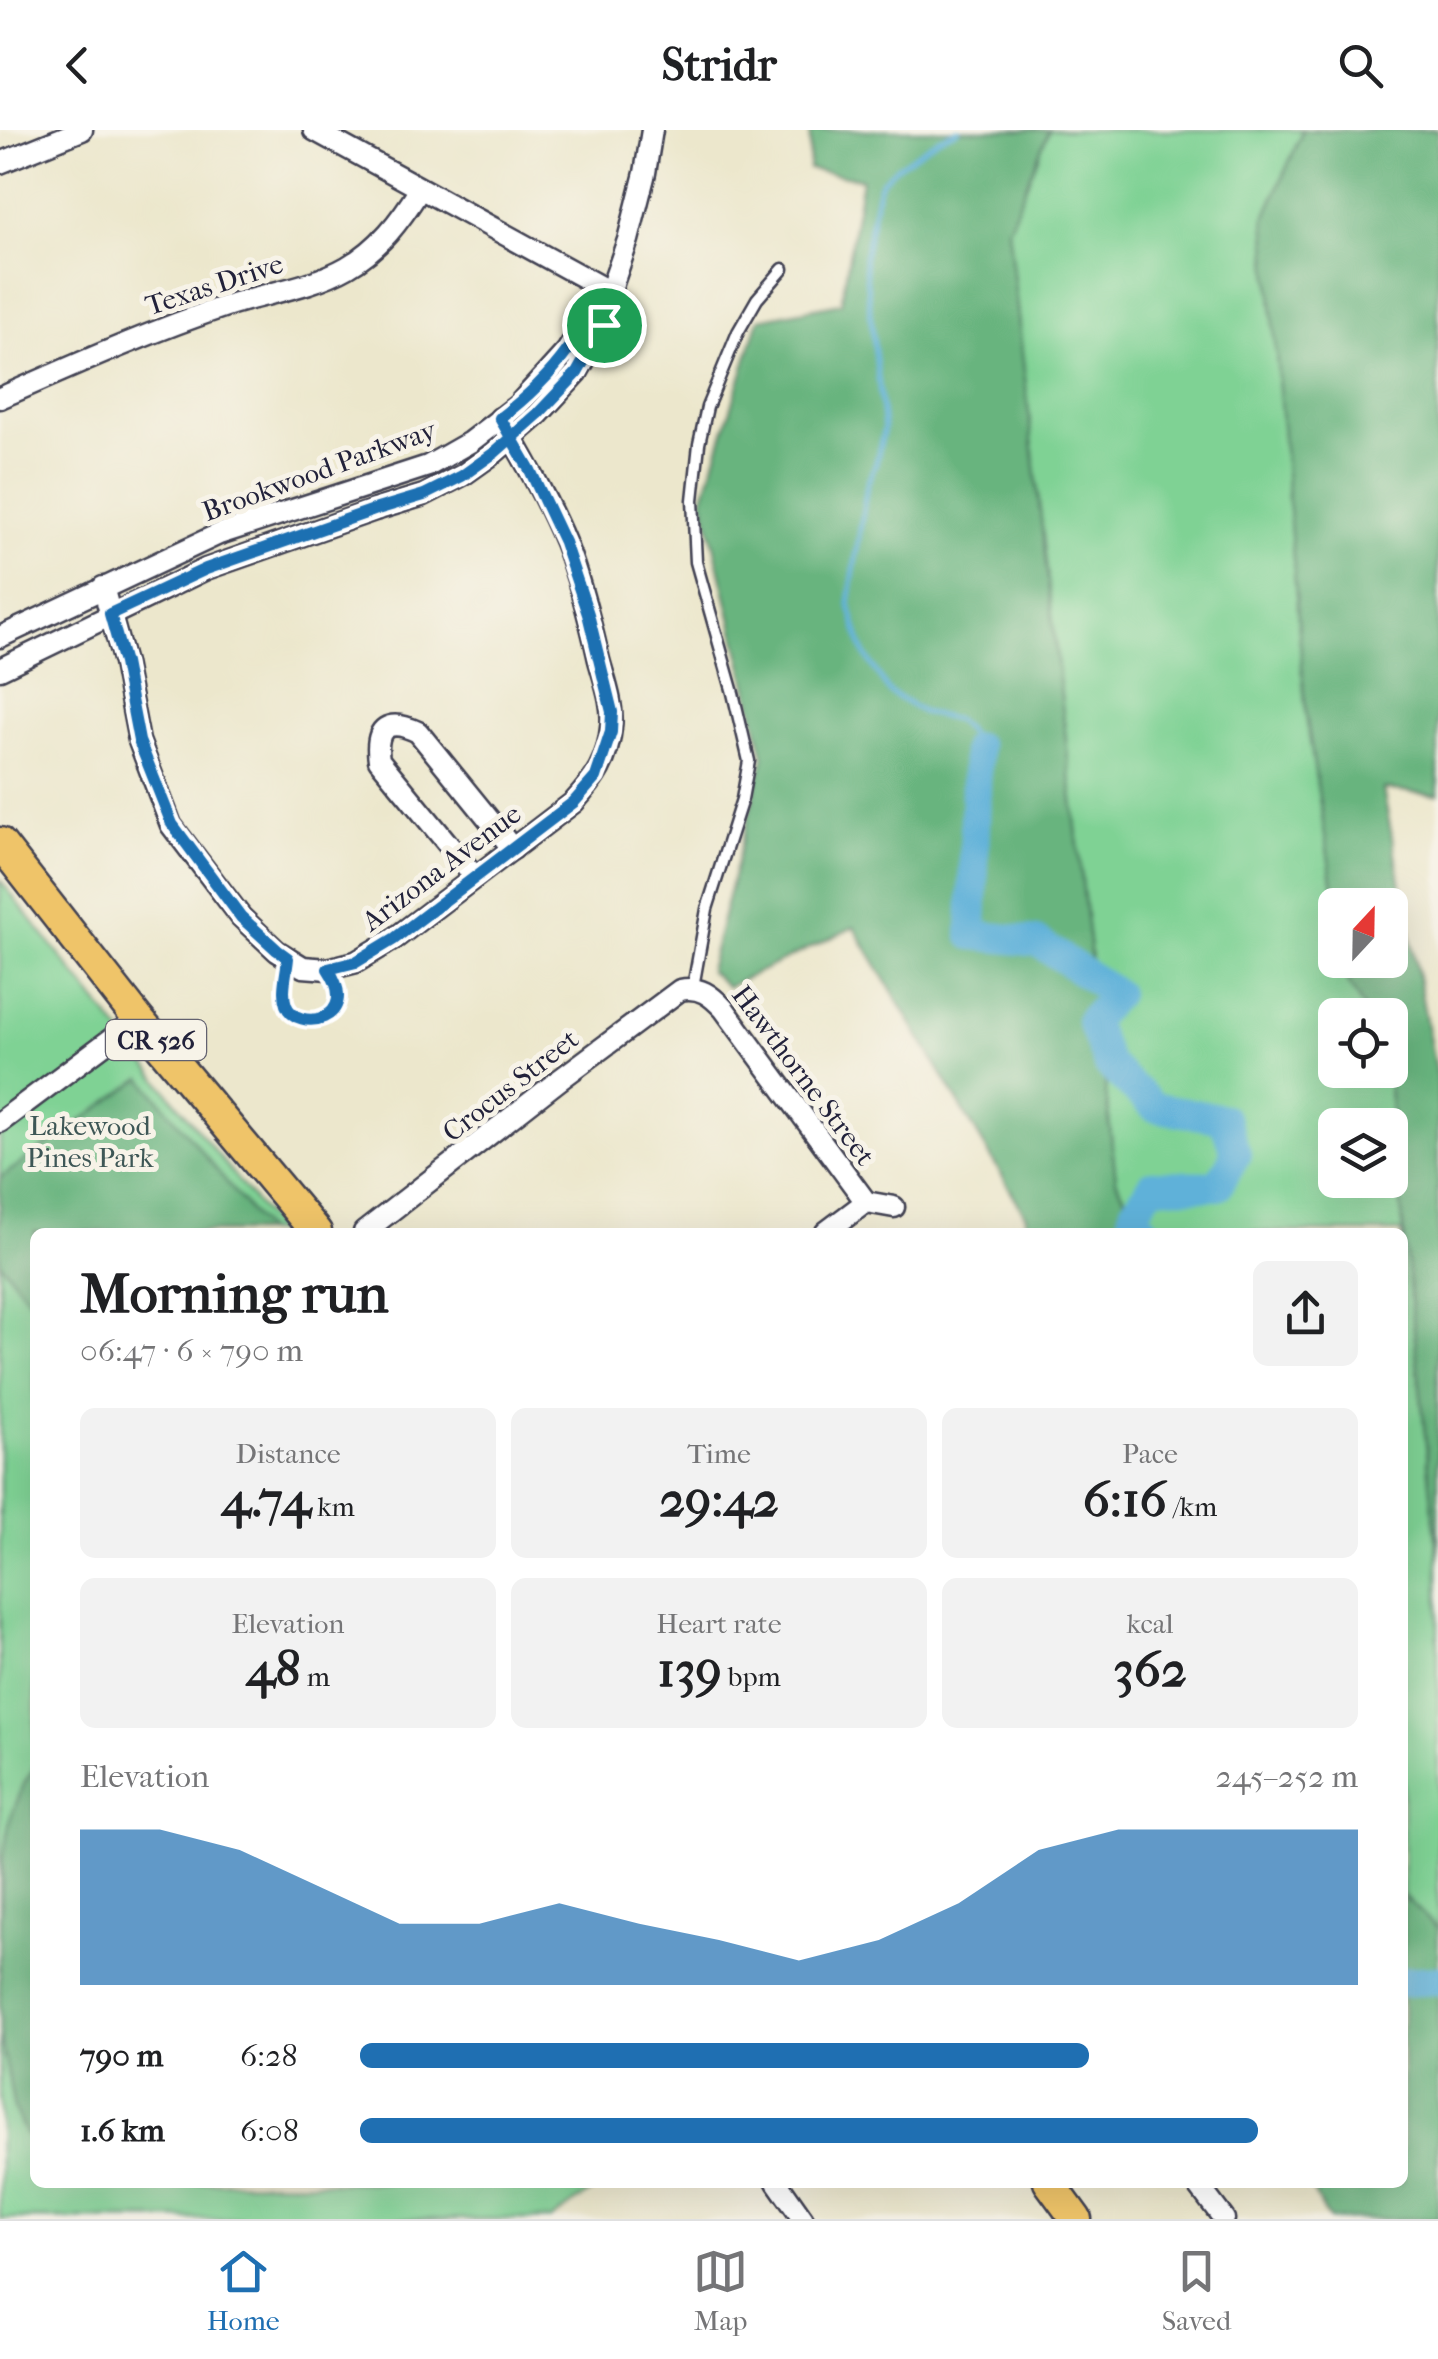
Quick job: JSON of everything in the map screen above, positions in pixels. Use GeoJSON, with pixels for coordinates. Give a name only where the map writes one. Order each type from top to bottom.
{"type":"FeatureCollection","features":[{"type":"Feature","properties":{"kind":"main road","name":"CR 526"},"geometry":{"type":"LineString","coordinates":[[0,844],[313,1228]]}},
{"type":"Feature","properties":{"kind":"main road"},"geometry":{"type":"LineString","coordinates":[[1053,2188],[1076,2219]]}},
{"type":"Feature","properties":{"kind":"street"},"geometry":{"type":"LineString","coordinates":[[0,162],[82,130]]}},
{"type":"Feature","properties":{"kind":"street"},"geometry":{"type":"LineString","coordinates":[[314,130],[610,292]]}},
{"type":"Feature","properties":{"kind":"street","name":"Brookwood Parkway"},"geometry":{"type":"LineString","coordinates":[[0,669],[206,569],[424,495],[462,476],[494,453],[577,373],[604,325],[645,174],[652,130]]}},
{"type":"Feature","properties":{"kind":"street","name":"Texas Drive"},"geometry":{"type":"LineString","coordinates":[[0,398],[229,305],[345,268],[397,225],[420,189]]}},
{"type":"Feature","properties":{"kind":"street","name":"Brookwood Parkway"},"geometry":{"type":"LineString","coordinates":[[2,632],[219,534],[428,466],[470,442],[518,405],[567,352],[591,312],[610,292]]}},
{"type":"Feature","properties":{"kind":"street","name":"Arizona Avenue"},"geometry":{"type":"LineString","coordinates":[[328,969],[356,962],[394,939],[574,802],[596,777],[611,732],[612,712],[588,614],[564,542],[500,418]]}},
{"type":"Feature","properties":{"kind":"street"},"geometry":{"type":"LineString","coordinates":[[103,587],[124,663],[139,741],[172,824],[241,917],[277,950],[303,967],[328,969]]}},
{"type":"Feature","properties":{"kind":"street"},"geometry":{"type":"LineString","coordinates":[[2,632],[23,657]]}},
{"type":"Feature","properties":{"kind":"street"},"geometry":{"type":"LineString","coordinates":[[475,877],[379,760],[377,744],[390,725],[402,724],[418,732],[512,849]]}},
{"type":"Feature","properties":{"kind":"street","name":"Hawthorne Street"},"geometry":{"type":"LineString","coordinates":[[693,987],[710,994],[724,1009],[866,1202]]}},
{"type":"Feature","properties":{"kind":"street","name":"Crocus Street"},"geometry":{"type":"LineString","coordinates":[[369,1228],[680,990],[693,987]]}},
{"type":"Feature","properties":{"kind":"street"},"geometry":{"type":"LineString","coordinates":[[0,1122],[138,1018]]}},
{"type":"Feature","properties":{"kind":"street"},"geometry":{"type":"LineString","coordinates":[[831,1228],[866,1202],[894,1207]]}},
{"type":"Feature","properties":{"kind":"street"},"geometry":{"type":"LineString","coordinates":[[781,2188],[803,2219]]}},
{"type":"Feature","properties":{"kind":"street"},"geometry":{"type":"LineString","coordinates":[[1201,2188],[1224,2219]]}},
{"type":"Feature","properties":{"kind":"lane"},"geometry":{"type":"LineString","coordinates":[[693,987],[707,909],[742,799],[748,761],[696,562],[693,500],[699,444],[707,406],[738,332],[757,299],[783,269]]}},
{"type":"Feature","properties":{"kind":"lane"},"geometry":{"type":"LineString","coordinates":[[288,958],[284,998],[287,1008],[300,1019],[315,1019],[336,1007],[340,994],[328,969]]}},
{"type":"Feature","properties":{"kind":"green space"},"geometry":{"type":"Polygon","coordinates":[[[810,130],[1049,130],[1008,229],[1116,1180],[1142,1228],[1025,1228],[1026,1216],[854,927],[727,987],[709,970],[764,757],[703,499],[759,319],[841,303],[862,179],[809,169],[810,130]]]}},
{"type":"Feature","properties":{"kind":"green space"},"geometry":{"type":"Polygon","coordinates":[[[1049,130],[1303,130],[1265,218],[1306,715],[1333,888],[1318,888],[1318,978],[1348,978],[1358,998],[1318,998],[1318,1088],[1389,1088],[1391,1108],[1318,1108],[1318,1198],[1400,1198],[1403,1228],[1142,1228],[1116,1180],[1008,229],[1049,130]]]}},
{"type":"Feature","properties":{"kind":"green space"},"geometry":{"type":"Polygon","coordinates":[[[1303,130],[1438,130],[1438,795],[1383,789],[1401,888],[1333,888],[1306,715],[1265,218],[1303,130]]]}},
{"type":"Feature","properties":{"kind":"green space","name":"Lakewood Pines Park"},"geometry":{"type":"Polygon","coordinates":[[[0,880],[276,1228],[30,1228],[30,2188],[596,2188],[551,2219],[0,2219],[0,880]]]}},
{"type":"Feature","properties":{"kind":"green space"},"geometry":{"type":"Polygon","coordinates":[[[1408,923],[1438,1084],[1438,1559],[1408,1271],[1408,1228],[1403,1228],[1400,1198],[1408,1198],[1408,1108],[1391,1108],[1389,1088],[1408,1088],[1408,998],[1358,998],[1348,978],[1408,978],[1408,923]]]}},
{"type":"Feature","properties":{"kind":"green space","name":"Lakewood Pines Park"},"geometry":{"type":"Polygon","coordinates":[[[142,1078],[264,1228],[30,1228],[30,1301],[0,1262],[0,1178],[142,1078]]]}},
{"type":"Feature","properties":{"kind":"green space"},"geometry":{"type":"Polygon","coordinates":[[[1408,1271],[1438,1559],[1438,1929],[1408,1900],[1408,1271]]]}},
{"type":"Feature","properties":{"kind":"green space"},"geometry":{"type":"Polygon","coordinates":[[[30,1774],[30,2137],[14,2108],[0,2033],[3,1858],[10,1819],[30,1774]]]}},
{"type":"Feature","properties":{"kind":"green space"},"geometry":{"type":"Polygon","coordinates":[[[1408,1900],[1438,1929],[1438,2219],[1330,2219],[1312,2188],[1408,2188],[1408,1900]]]}},
{"type":"Feature","properties":{"kind":"waterway"},"geometry":{"type":"LineString","coordinates":[[958,130],[897,167],[881,182],[877,193],[864,259],[884,428],[867,484],[849,603],[863,651],[889,692],[922,712],[956,720],[974,738],[977,748]]}},
{"type":"Feature","properties":{"kind":"waterway"},"geometry":{"type":"LineString","coordinates":[[977,748],[972,935],[1038,942],[1116,994],[1091,1020],[1108,1064],[1154,1107],[1224,1119],[1236,1154],[1218,1186],[1152,1185],[1133,1214],[1144,1228]]}},
{"type":"Feature","properties":{"kind":"waterway"},"geometry":{"type":"LineString","coordinates":[[1408,1982],[1438,1980]]}},
{"type":"Feature","properties":{"kind":"route"},"geometry":{"type":"LineString","coordinates":[[604,325],[577,373],[512,438],[462,476],[424,495],[206,569],[110,614],[139,741],[172,824],[241,917],[288,958],[284,998],[287,1008],[300,1019],[315,1019],[336,1007],[340,994],[328,969],[356,962],[394,939],[574,802],[596,777],[611,732],[612,712],[588,614],[564,542],[530,470],[512,438],[500,418],[518,405],[567,352],[591,312],[610,292],[604,325]]}}]}
